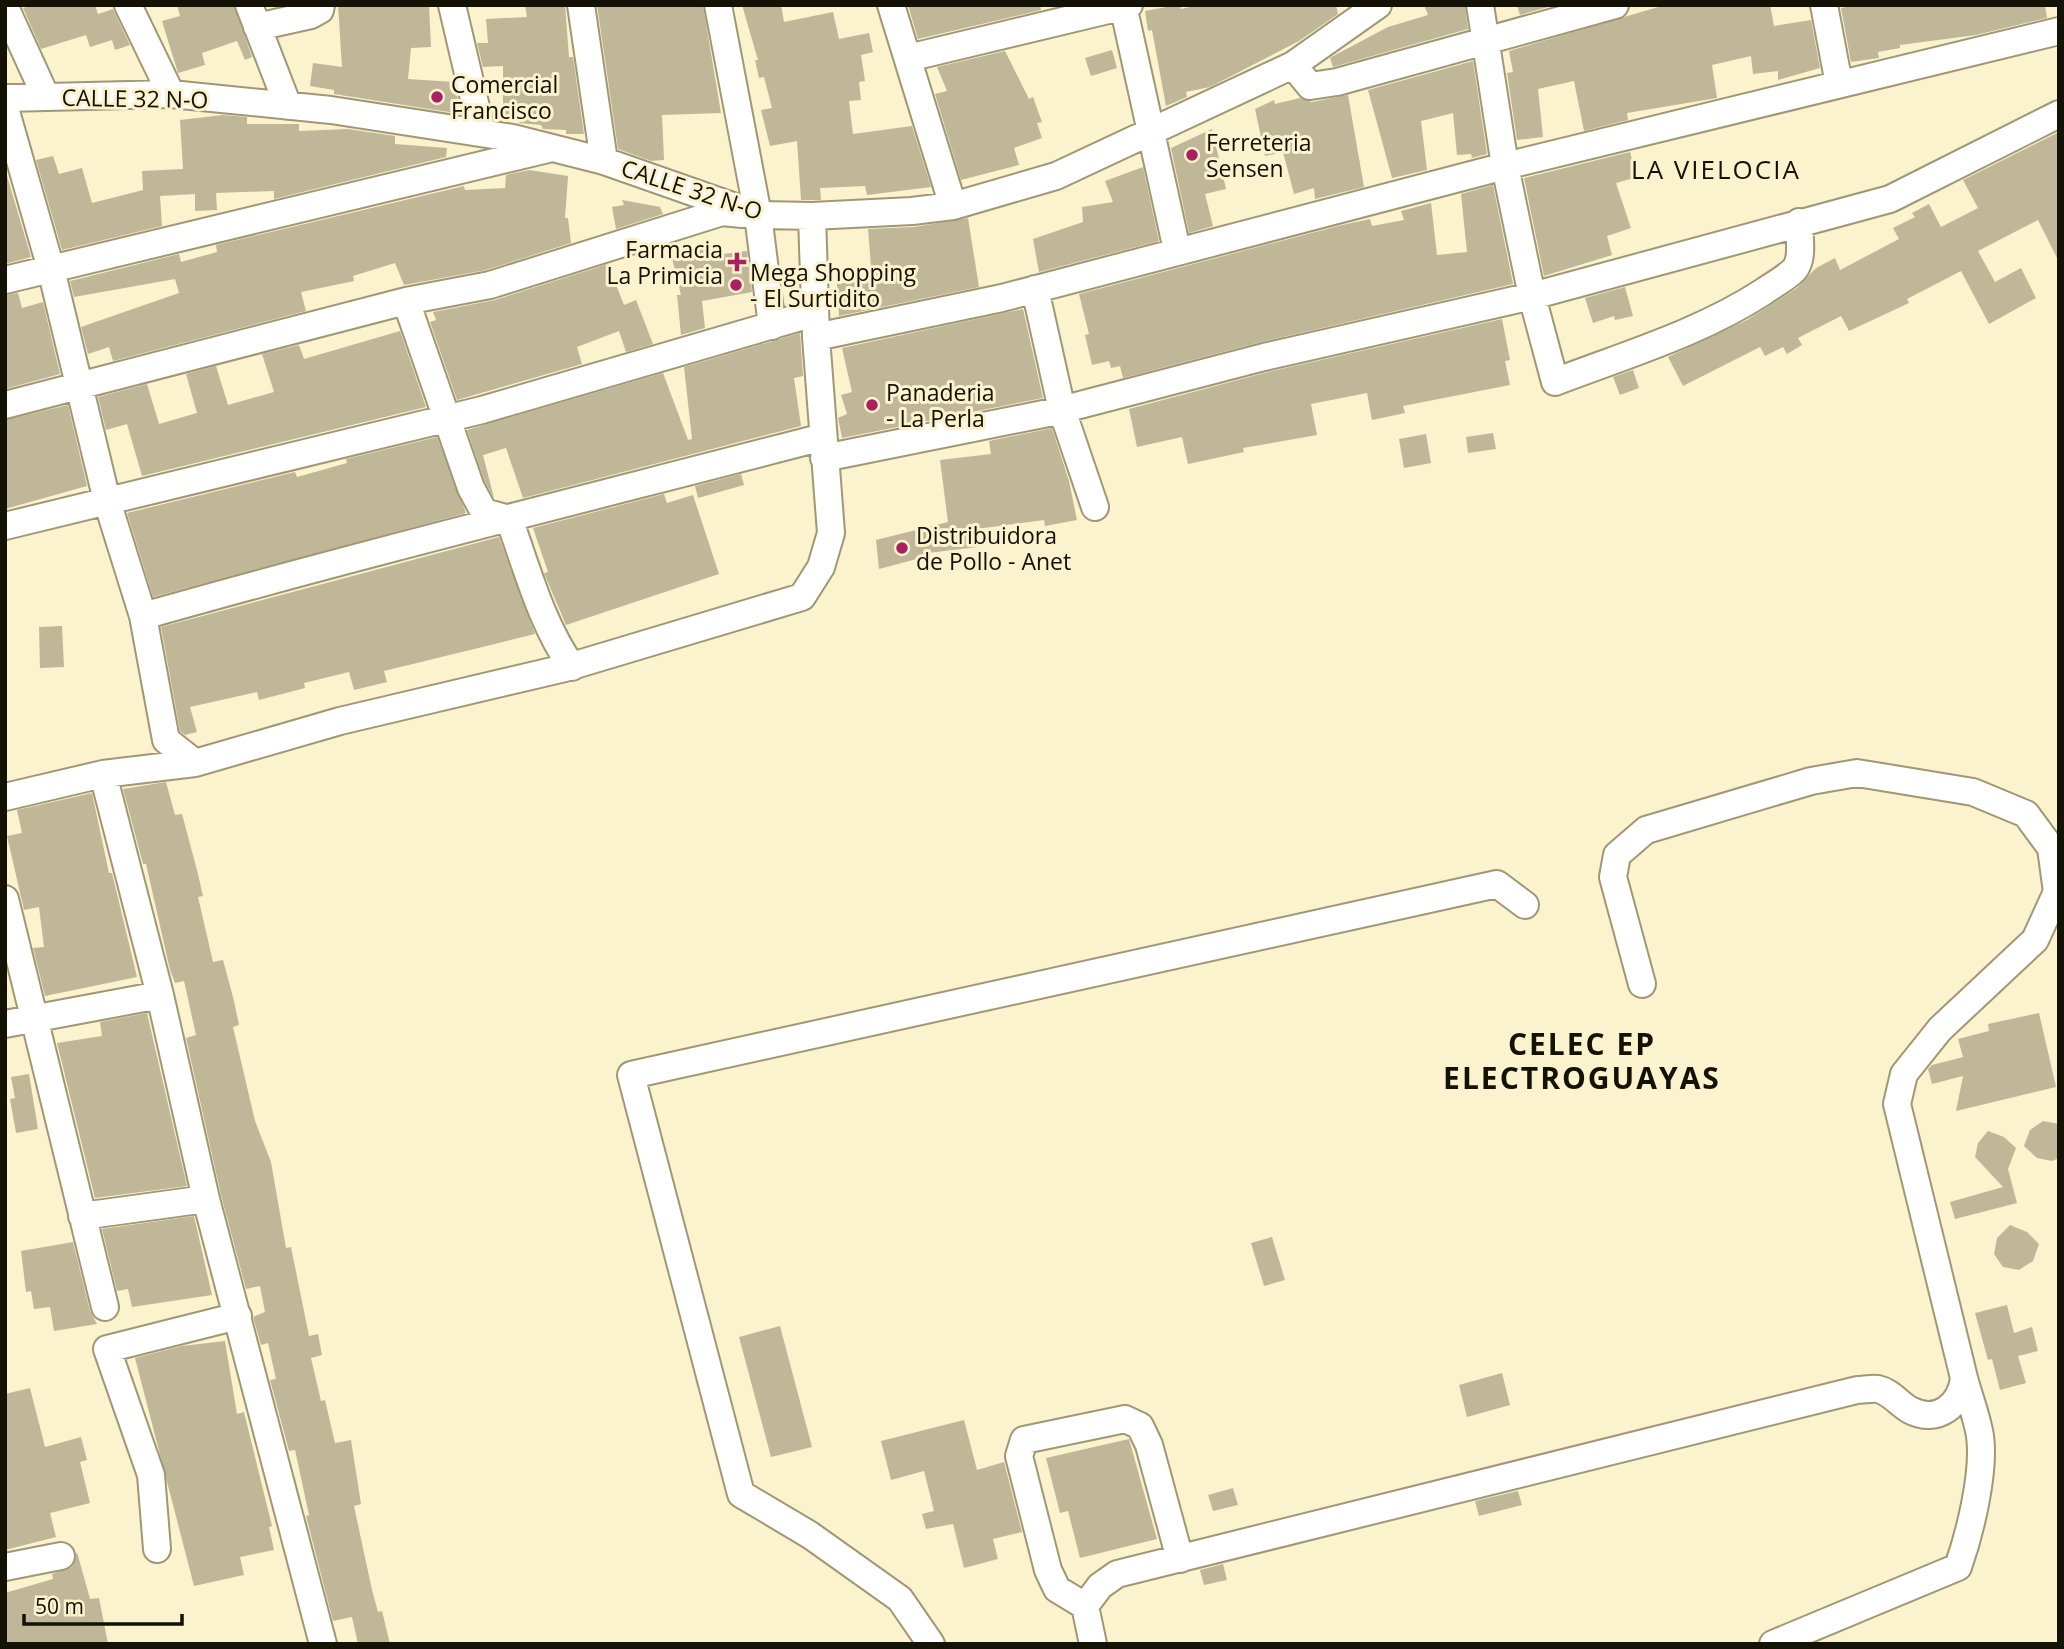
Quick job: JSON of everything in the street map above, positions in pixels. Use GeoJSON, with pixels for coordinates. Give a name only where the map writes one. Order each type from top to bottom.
{"type":"FeatureCollection","features":[{"type":"Feature","properties":{"kind":"street"},"geometry":{"type":"LineString","coordinates":[[128,5],[171,94]]}},
{"type":"Feature","properties":{"kind":"street"},"geometry":{"type":"LineString","coordinates":[[288,106],[253,16],[311,15],[320,10],[321,5]]}},
{"type":"Feature","properties":{"kind":"street"},"geometry":{"type":"LineString","coordinates":[[452,5],[482,133]]}},
{"type":"Feature","properties":{"kind":"street"},"geometry":{"type":"LineString","coordinates":[[581,5],[604,161]]}},
{"type":"Feature","properties":{"kind":"street"},"geometry":{"type":"LineString","coordinates":[[718,5],[758,215],[772,326]]}},
{"type":"Feature","properties":{"kind":"street"},"geometry":{"type":"LineString","coordinates":[[891,5],[953,206]]}},
{"type":"Feature","properties":{"kind":"street","name":"CALLE 32 N-O"},"geometry":{"type":"LineString","coordinates":[[5,98],[171,94],[288,106],[482,133],[604,161],[758,215],[812,216],[953,206],[1056,176],[1293,65],[1378,5]]}},
{"type":"Feature","properties":{"kind":"street"},"geometry":{"type":"LineString","coordinates":[[1480,5],[1505,166],[1532,296],[1555,382],[1674,337],[1743,304],[1772,286],[1795,269],[1800,258],[1799,222]]}},
{"type":"Feature","properties":{"kind":"street"},"geometry":{"type":"LineString","coordinates":[[1293,65],[1310,86],[1337,82],[1487,38],[1615,5]]}},
{"type":"Feature","properties":{"kind":"street"},"geometry":{"type":"LineString","coordinates":[[1824,5],[1839,84]]}},
{"type":"Feature","properties":{"kind":"street"},"geometry":{"type":"LineString","coordinates":[[908,58],[1125,6],[1177,250]]}},
{"type":"Feature","properties":{"kind":"street"},"geometry":{"type":"LineString","coordinates":[[5,7],[46,97]]}},
{"type":"Feature","properties":{"kind":"street"},"geometry":{"type":"LineString","coordinates":[[5,526],[446,418],[772,326],[815,325],[1035,289],[1505,166],[2059,31]]}},
{"type":"Feature","properties":{"kind":"street"},"geometry":{"type":"LineString","coordinates":[[5,108],[13,164],[51,269],[107,501],[144,616],[166,740],[195,763]]}},
{"type":"Feature","properties":{"kind":"street"},"geometry":{"type":"LineString","coordinates":[[144,616],[360,555],[509,519],[823,448],[1062,410],[1264,357],[1532,296],[1889,199],[2059,114]]}},
{"type":"Feature","properties":{"kind":"street"},"geometry":{"type":"LineString","coordinates":[[5,280],[552,148]]}},
{"type":"Feature","properties":{"kind":"street"},"geometry":{"type":"LineString","coordinates":[[5,405],[406,301],[490,285],[722,212],[758,215]]}},
{"type":"Feature","properties":{"kind":"street"},"geometry":{"type":"LineString","coordinates":[[5,797],[103,774],[195,763],[340,721],[572,667],[802,597],[821,567],[831,533],[815,325],[812,216]]}},
{"type":"Feature","properties":{"kind":"street"},"geometry":{"type":"LineString","coordinates":[[1035,289],[1062,410],[1095,507]]}},
{"type":"Feature","properties":{"kind":"street"},"geometry":{"type":"LineString","coordinates":[[406,301],[471,488],[484,512],[509,519]]}},
{"type":"Feature","properties":{"kind":"street"},"geometry":{"type":"LineString","coordinates":[[509,519],[546,618],[560,650],[572,667]]}},
{"type":"Feature","properties":{"kind":"street"},"geometry":{"type":"LineString","coordinates":[[1642,984],[1614,877],[1617,855],[1646,830],[1811,780],[1857,773],[1973,792],[2026,814],[2051,848],[2057,892],[2047,944],[1940,1029],[1904,1074],[1897,1104],[1980,1436],[1981,1461],[1965,1548],[1958,1567],[1773,1644]]}},
{"type":"Feature","properties":{"kind":"street"},"geometry":{"type":"LineString","coordinates":[[103,774],[160,995],[206,1199],[323,1644]]}},
{"type":"Feature","properties":{"kind":"street"},"geometry":{"type":"LineString","coordinates":[[931,1644],[900,1599],[810,1535],[741,1494],[631,1074],[1497,884],[1525,905]]}},
{"type":"Feature","properties":{"kind":"street"},"geometry":{"type":"LineString","coordinates":[[5,899],[105,1307]]}},
{"type":"Feature","properties":{"kind":"street"},"geometry":{"type":"LineString","coordinates":[[5,1024],[160,995]]}},
{"type":"Feature","properties":{"kind":"street"},"geometry":{"type":"LineString","coordinates":[[82,1216],[206,1199]]}},
{"type":"Feature","properties":{"kind":"street"},"geometry":{"type":"LineString","coordinates":[[157,1549],[151,1475],[107,1349],[238,1315]]}},
{"type":"Feature","properties":{"kind":"street"},"geometry":{"type":"LineString","coordinates":[[1085,1606],[1100,1586],[1117,1574],[1857,1390],[1878,1389],[1912,1412],[1936,1413],[1953,1408],[1962,1393],[1964,1378]]}},
{"type":"Feature","properties":{"kind":"street"},"geometry":{"type":"LineString","coordinates":[[1093,1644],[1085,1606],[1057,1589],[1048,1570],[1020,1456],[1024,1440],[1125,1419],[1140,1426],[1149,1445],[1180,1559]]}},
{"type":"Feature","properties":{"kind":"street"},"geometry":{"type":"LineString","coordinates":[[5,1567],[61,1556]]}},
{"type":"Feature","properties":{"kind":"building"},"geometry":{"type":"Polygon","coordinates":[[[32,5],[95,5],[98,14],[113,9],[130,45],[115,50],[112,40],[90,47],[86,35],[41,49],[23,8],[32,5]]]}},
{"type":"Feature","properties":{"kind":"building"},"geometry":{"type":"Polygon","coordinates":[[[177,5],[234,5],[252,57],[245,60],[237,41],[202,53],[205,65],[178,73],[162,21],[180,16],[177,5]]]}},
{"type":"Feature","properties":{"kind":"building"},"geometry":{"type":"Polygon","coordinates":[[[338,5],[429,5],[431,47],[411,48],[408,79],[454,82],[461,114],[334,94],[334,90],[310,86],[313,63],[342,67],[338,5]]]}},
{"type":"Feature","properties":{"kind":"building"},"geometry":{"type":"Polygon","coordinates":[[[525,5],[565,5],[569,57],[573,57],[584,134],[566,134],[566,130],[543,129],[541,125],[519,123],[520,119],[503,119],[503,66],[483,67],[477,43],[488,43],[486,19],[527,17],[525,5]]]}},
{"type":"Feature","properties":{"kind":"building"},"geometry":{"type":"Polygon","coordinates":[[[597,5],[703,5],[721,113],[662,115],[664,160],[651,161],[618,149],[597,5]]]}},
{"type":"Feature","properties":{"kind":"building"},"geometry":{"type":"Polygon","coordinates":[[[742,5],[781,5],[784,22],[833,12],[839,39],[869,33],[873,52],[861,55],[865,81],[859,82],[861,100],[849,101],[853,134],[912,126],[931,187],[867,195],[865,186],[820,188],[821,200],[801,200],[797,141],[770,146],[761,110],[772,108],[764,77],[759,78],[755,60],[758,60],[742,5]]]}},
{"type":"Feature","properties":{"kind":"building"},"geometry":{"type":"Polygon","coordinates":[[[908,5],[1040,5],[1041,10],[918,39],[908,5]]]}},
{"type":"Feature","properties":{"kind":"building"},"geometry":{"type":"Polygon","coordinates":[[[1180,5],[1181,9],[1199,5],[1336,5],[1338,14],[1299,41],[1210,87],[1186,92],[1187,97],[1166,106],[1152,30],[1148,31],[1145,11],[1180,5]]]}},
{"type":"Feature","properties":{"kind":"building"},"geometry":{"type":"Polygon","coordinates":[[[1424,5],[1465,5],[1468,29],[1333,67],[1330,58],[1335,55],[1388,27],[1428,15],[1424,5]]]}},
{"type":"Feature","properties":{"kind":"building"},"geometry":{"type":"Polygon","coordinates":[[[1517,5],[1555,5],[1520,15],[1517,5]]]}},
{"type":"Feature","properties":{"kind":"building"},"geometry":{"type":"Polygon","coordinates":[[[1665,5],[1770,5],[1774,26],[1811,20],[1820,68],[1778,80],[1778,71],[1753,74],[1751,56],[1712,65],[1717,98],[1627,113],[1628,120],[1584,131],[1574,81],[1538,89],[1543,137],[1517,140],[1507,73],[1513,72],[1509,51],[1665,5]]]}},
{"type":"Feature","properties":{"kind":"building"},"geometry":{"type":"Polygon","coordinates":[[[1857,5],[2045,5],[2047,18],[1976,35],[1900,45],[1900,48],[1878,52],[1879,58],[1851,62],[1841,8],[1857,5]]]}},
{"type":"Feature","properties":{"kind":"building"},"geometry":{"type":"Polygon","coordinates":[[[1112,50],[1117,68],[1091,76],[1085,58],[1112,50]]]}},
{"type":"Feature","properties":{"kind":"building"},"geometry":{"type":"Polygon","coordinates":[[[1005,51],[1029,99],[1033,97],[1042,122],[1037,123],[1042,138],[1014,148],[1019,165],[961,180],[935,94],[947,91],[937,67],[1005,51]]]}},
{"type":"Feature","properties":{"kind":"building"},"geometry":{"type":"Polygon","coordinates":[[[1473,61],[1487,154],[1472,158],[1471,154],[1457,155],[1453,113],[1421,121],[1427,170],[1392,178],[1368,90],[1473,61]]]}},
{"type":"Feature","properties":{"kind":"building"},"geometry":{"type":"Polygon","coordinates":[[[1348,95],[1364,187],[1315,199],[1314,188],[1294,194],[1283,152],[1265,156],[1255,109],[1274,100],[1275,104],[1300,98],[1312,102],[1348,95]]]}},
{"type":"Feature","properties":{"kind":"building"},"geometry":{"type":"Polygon","coordinates":[[[223,115],[247,117],[247,124],[299,124],[299,131],[348,129],[395,136],[395,144],[447,148],[446,157],[274,199],[274,191],[216,193],[217,210],[195,211],[195,194],[160,196],[162,226],[62,250],[36,160],[53,156],[59,174],[82,168],[92,203],[143,190],[142,171],[183,169],[180,120],[223,115]]]}},
{"type":"Feature","properties":{"kind":"building"},"geometry":{"type":"Polygon","coordinates":[[[1212,129],[1226,189],[1205,194],[1213,226],[1189,233],[1171,148],[1212,129]]]}},
{"type":"Feature","properties":{"kind":"building"},"geometry":{"type":"Polygon","coordinates":[[[2059,132],[2059,262],[2038,220],[1978,251],[1995,282],[2021,268],[2036,298],[1989,324],[1961,271],[1907,299],[1909,303],[1849,331],[1841,316],[1798,338],[1802,345],[1787,354],[1783,347],[1765,356],[1760,347],[1683,386],[1668,357],[1747,320],[1797,288],[1816,268],[1835,258],[1840,270],[1899,239],[1893,228],[1915,217],[1912,213],[1929,204],[1941,227],[1978,208],[1963,180],[2059,132]]]}},
{"type":"Feature","properties":{"kind":"building"},"geometry":{"type":"Polygon","coordinates":[[[1630,152],[1637,177],[1616,183],[1631,228],[1607,236],[1612,255],[1544,276],[1524,178],[1630,152]]]}},
{"type":"Feature","properties":{"kind":"building"},"geometry":{"type":"Polygon","coordinates":[[[1143,167],[1159,241],[1039,272],[1033,239],[1083,222],[1082,207],[1113,202],[1105,181],[1143,167]]]}},
{"type":"Feature","properties":{"kind":"building"},"geometry":{"type":"Polygon","coordinates":[[[5,169],[31,257],[5,264],[5,169]]]}},
{"type":"Feature","properties":{"kind":"building"},"geometry":{"type":"Polygon","coordinates":[[[529,170],[568,176],[565,218],[568,218],[571,243],[486,270],[404,285],[395,263],[353,276],[354,281],[301,292],[306,311],[113,361],[109,347],[88,354],[81,327],[179,293],[175,279],[74,297],[70,281],[179,254],[181,262],[217,252],[216,245],[464,186],[465,190],[505,188],[506,175],[529,170]]]}},
{"type":"Feature","properties":{"kind":"building"},"geometry":{"type":"Polygon","coordinates":[[[1493,185],[1513,284],[1261,342],[1123,378],[1120,366],[1111,368],[1109,361],[1092,365],[1085,335],[1089,334],[1079,294],[1342,225],[1370,219],[1372,226],[1404,220],[1401,211],[1431,203],[1437,255],[1467,252],[1461,194],[1493,185]]]}},
{"type":"Feature","properties":{"kind":"building"},"geometry":{"type":"Polygon","coordinates":[[[622,200],[660,207],[663,214],[616,229],[612,207],[624,205],[622,200]]]}},
{"type":"Feature","properties":{"kind":"building"},"geometry":{"type":"Polygon","coordinates":[[[968,218],[979,287],[839,316],[837,284],[872,279],[868,229],[914,227],[968,218]]]}},
{"type":"Feature","properties":{"kind":"building"},"geometry":{"type":"Polygon","coordinates":[[[704,246],[707,256],[747,251],[752,292],[702,301],[705,328],[681,335],[677,295],[681,295],[671,254],[704,246]]]}},
{"type":"Feature","properties":{"kind":"building"},"geometry":{"type":"Polygon","coordinates":[[[608,264],[624,305],[636,300],[653,344],[626,352],[619,331],[577,347],[582,364],[457,400],[430,322],[436,320],[433,312],[495,300],[608,264]]]}},
{"type":"Feature","properties":{"kind":"building"},"geometry":{"type":"Polygon","coordinates":[[[1625,287],[1633,316],[1615,320],[1614,316],[1593,323],[1585,298],[1625,287]]]}},
{"type":"Feature","properties":{"kind":"building"},"geometry":{"type":"Polygon","coordinates":[[[18,293],[22,308],[43,302],[60,374],[5,389],[5,295],[18,293]]]}},
{"type":"Feature","properties":{"kind":"building"},"geometry":{"type":"Polygon","coordinates":[[[1023,309],[1043,398],[842,438],[838,418],[847,414],[841,395],[852,392],[842,348],[1023,309]]]}},
{"type":"Feature","properties":{"kind":"building"},"geometry":{"type":"Polygon","coordinates":[[[1502,319],[1510,360],[1505,361],[1510,385],[1403,406],[1405,413],[1372,420],[1367,393],[1311,404],[1317,435],[1243,448],[1244,452],[1188,464],[1182,437],[1137,447],[1129,409],[1268,372],[1502,319]]]}},
{"type":"Feature","properties":{"kind":"building"},"geometry":{"type":"Polygon","coordinates":[[[400,331],[426,407],[142,476],[127,424],[106,430],[98,397],[147,384],[159,424],[197,413],[186,374],[216,366],[228,405],[274,392],[262,354],[299,345],[304,359],[400,331]]]}},
{"type":"Feature","properties":{"kind":"building"},"geometry":{"type":"Polygon","coordinates":[[[800,333],[803,376],[794,378],[801,426],[523,498],[506,448],[483,455],[494,498],[485,482],[467,430],[663,373],[688,440],[692,439],[684,367],[800,333]]]}},
{"type":"Feature","properties":{"kind":"building"},"geometry":{"type":"Polygon","coordinates":[[[1633,370],[1639,388],[1620,395],[1613,377],[1633,370]]]}},
{"type":"Feature","properties":{"kind":"building"},"geometry":{"type":"Polygon","coordinates":[[[68,405],[87,486],[5,509],[5,420],[68,405]]]}},
{"type":"Feature","properties":{"kind":"building"},"geometry":{"type":"Polygon","coordinates":[[[1052,428],[1069,481],[1077,520],[1045,526],[1044,520],[976,529],[978,547],[928,553],[928,556],[879,569],[876,540],[948,522],[940,460],[991,454],[989,441],[1052,428]]]}},
{"type":"Feature","properties":{"kind":"building"},"geometry":{"type":"Polygon","coordinates":[[[1493,433],[1496,449],[1468,453],[1466,437],[1493,433]]]}},
{"type":"Feature","properties":{"kind":"building"},"geometry":{"type":"Polygon","coordinates":[[[1426,434],[1431,463],[1404,468],[1399,439],[1426,434]]]}},
{"type":"Feature","properties":{"kind":"building"},"geometry":{"type":"Polygon","coordinates":[[[437,437],[466,513],[153,597],[127,513],[295,472],[297,477],[347,463],[346,459],[437,437]]]}},
{"type":"Feature","properties":{"kind":"building"},"geometry":{"type":"Polygon","coordinates":[[[741,474],[744,485],[698,498],[695,486],[741,474]]]}},
{"type":"Feature","properties":{"kind":"building"},"geometry":{"type":"Polygon","coordinates":[[[664,494],[667,503],[693,495],[719,574],[566,625],[544,573],[548,572],[533,528],[664,494]]]}},
{"type":"Feature","properties":{"kind":"building"},"geometry":{"type":"Polygon","coordinates":[[[499,537],[535,634],[384,671],[387,682],[354,690],[349,672],[304,683],[305,688],[259,700],[257,692],[190,707],[197,732],[185,735],[180,731],[161,627],[499,537]]]}},
{"type":"Feature","properties":{"kind":"building"},"geometry":{"type":"Polygon","coordinates":[[[62,626],[64,667],[40,668],[39,627],[62,626]]]}},
{"type":"Feature","properties":{"kind":"building"},"geometry":{"type":"Polygon","coordinates":[[[166,782],[175,815],[182,814],[198,874],[203,896],[198,897],[213,962],[223,960],[234,1001],[239,1025],[233,1027],[255,1121],[271,1162],[286,1248],[291,1247],[309,1336],[318,1334],[322,1355],[311,1358],[321,1401],[325,1400],[335,1443],[351,1440],[361,1504],[354,1506],[372,1590],[378,1612],[382,1611],[390,1644],[358,1644],[352,1617],[333,1621],[306,1516],[309,1515],[295,1450],[289,1451],[270,1380],[276,1379],[268,1343],[261,1345],[253,1317],[265,1312],[260,1286],[246,1289],[221,1195],[186,1038],[196,1035],[184,981],[175,983],[170,970],[146,864],[143,864],[123,789],[166,782]]]}},
{"type":"Feature","properties":{"kind":"building"},"geometry":{"type":"Polygon","coordinates":[[[92,793],[109,873],[112,873],[137,977],[45,996],[33,948],[44,947],[39,907],[24,910],[7,836],[22,833],[17,810],[92,793]]]}},
{"type":"Feature","properties":{"kind":"building"},"geometry":{"type":"Polygon","coordinates":[[[147,1013],[187,1186],[95,1198],[57,1043],[102,1036],[100,1022],[147,1013]]]}},
{"type":"Feature","properties":{"kind":"building"},"geometry":{"type":"Polygon","coordinates":[[[2039,1013],[2056,1087],[1956,1111],[1963,1076],[1932,1084],[1928,1069],[1932,1065],[1963,1057],[1958,1039],[1989,1031],[1988,1024],[2039,1013]]]}},
{"type":"Feature","properties":{"kind":"building"},"geometry":{"type":"Polygon","coordinates":[[[29,1074],[38,1129],[16,1133],[10,1099],[15,1098],[11,1077],[29,1074]]]}},
{"type":"Feature","properties":{"kind":"building"},"geometry":{"type":"Polygon","coordinates":[[[2043,1121],[2059,1124],[2059,1158],[2052,1161],[2037,1158],[2024,1146],[2030,1130],[2043,1121]]]}},
{"type":"Feature","properties":{"kind":"building"},"geometry":{"type":"Polygon","coordinates":[[[1988,1131],[2004,1137],[2016,1148],[2008,1169],[2017,1203],[1955,1219],[1950,1202],[2003,1187],[1975,1157],[1978,1143],[1988,1131]]]}},
{"type":"Feature","properties":{"kind":"building"},"geometry":{"type":"Polygon","coordinates":[[[194,1216],[212,1295],[132,1307],[128,1289],[117,1291],[102,1229],[194,1216]]]}},
{"type":"Feature","properties":{"kind":"building"},"geometry":{"type":"Polygon","coordinates":[[[2010,1225],[2027,1232],[2039,1244],[2033,1261],[2019,1270],[2003,1267],[1994,1254],[1997,1238],[2010,1225]]]}},
{"type":"Feature","properties":{"kind":"building"},"geometry":{"type":"Polygon","coordinates":[[[1272,1237],[1285,1280],[1264,1286],[1251,1243],[1272,1237]]]}},
{"type":"Feature","properties":{"kind":"building"},"geometry":{"type":"Polygon","coordinates":[[[73,1242],[90,1311],[97,1324],[54,1331],[50,1307],[34,1309],[31,1291],[26,1292],[21,1251],[73,1242]]]}},
{"type":"Feature","properties":{"kind":"building"},"geometry":{"type":"Polygon","coordinates":[[[2007,1305],[2014,1333],[2032,1327],[2038,1351],[2018,1356],[2026,1383],[2000,1390],[1992,1359],[1988,1360],[1975,1313],[2007,1305]]]}},
{"type":"Feature","properties":{"kind":"building"},"geometry":{"type":"Polygon","coordinates":[[[780,1326],[812,1447],[771,1457],[739,1337],[780,1326]]]}},
{"type":"Feature","properties":{"kind":"building"},"geometry":{"type":"Polygon","coordinates":[[[225,1341],[237,1414],[244,1412],[272,1526],[269,1527],[274,1550],[240,1557],[244,1575],[194,1586],[135,1358],[182,1346],[225,1341]]]}},
{"type":"Feature","properties":{"kind":"building"},"geometry":{"type":"Polygon","coordinates":[[[1502,1373],[1510,1405],[1467,1417],[1459,1385],[1502,1373]]]}},
{"type":"Feature","properties":{"kind":"building"},"geometry":{"type":"Polygon","coordinates":[[[30,1388],[45,1447],[81,1437],[87,1460],[80,1462],[90,1503],[50,1513],[56,1537],[5,1550],[5,1394],[30,1388]]]}},
{"type":"Feature","properties":{"kind":"building"},"geometry":{"type":"Polygon","coordinates":[[[964,1420],[977,1470],[1004,1462],[1022,1532],[993,1539],[998,1559],[964,1568],[953,1524],[926,1529],[922,1514],[934,1511],[924,1471],[891,1480],[881,1441],[964,1420]]]}},
{"type":"Feature","properties":{"kind":"building"},"geometry":{"type":"Polygon","coordinates":[[[1129,1439],[1157,1539],[1080,1558],[1068,1511],[1060,1513],[1046,1458],[1129,1439]]]}},
{"type":"Feature","properties":{"kind":"building"},"geometry":{"type":"Polygon","coordinates":[[[1233,1488],[1238,1505],[1213,1511],[1208,1495],[1233,1488]]]}},
{"type":"Feature","properties":{"kind":"building"},"geometry":{"type":"Polygon","coordinates":[[[1518,1491],[1522,1505],[1479,1516],[1475,1501],[1518,1491]]]}},
{"type":"Feature","properties":{"kind":"building"},"geometry":{"type":"Polygon","coordinates":[[[77,1552],[90,1599],[99,1598],[108,1644],[5,1644],[5,1593],[53,1579],[52,1574],[72,1567],[77,1552]]]}},
{"type":"Feature","properties":{"kind":"building"},"geometry":{"type":"Polygon","coordinates":[[[1223,1564],[1227,1580],[1204,1585],[1200,1570],[1223,1564]]]}},
{"type":"Feature","properties":{"kind":"place","name":"Comercial Francisco"},"geometry":{"type":"Point","coordinates":[437,97]}},
{"type":"Feature","properties":{"kind":"place","name":"Ferreteria Sensen"},"geometry":{"type":"Point","coordinates":[1192,155]}},
{"type":"Feature","properties":{"kind":"place","name":"Farmacia La Primicia"},"geometry":{"type":"Point","coordinates":[737,262]}},
{"type":"Feature","properties":{"kind":"place","name":"Mega Shopping - El Surtidito"},"geometry":{"type":"Point","coordinates":[736,285]}},
{"type":"Feature","properties":{"kind":"place","name":"Panaderia - La Perla"},"geometry":{"type":"Point","coordinates":[872,405]}},
{"type":"Feature","properties":{"kind":"place","name":"Distribuidora de Pollo - Anet"},"geometry":{"type":"Point","coordinates":[902,548]}},
{"type":"Feature","properties":{"kind":"district","name":"LA VIELOCIA"},"geometry":{"type":"Point","coordinates":[1716,169]}},
{"type":"Feature","properties":{"kind":"district","name":"CELEC EP ELECTROGUAYAS"},"geometry":{"type":"Point","coordinates":[1582,1060]}}]}
